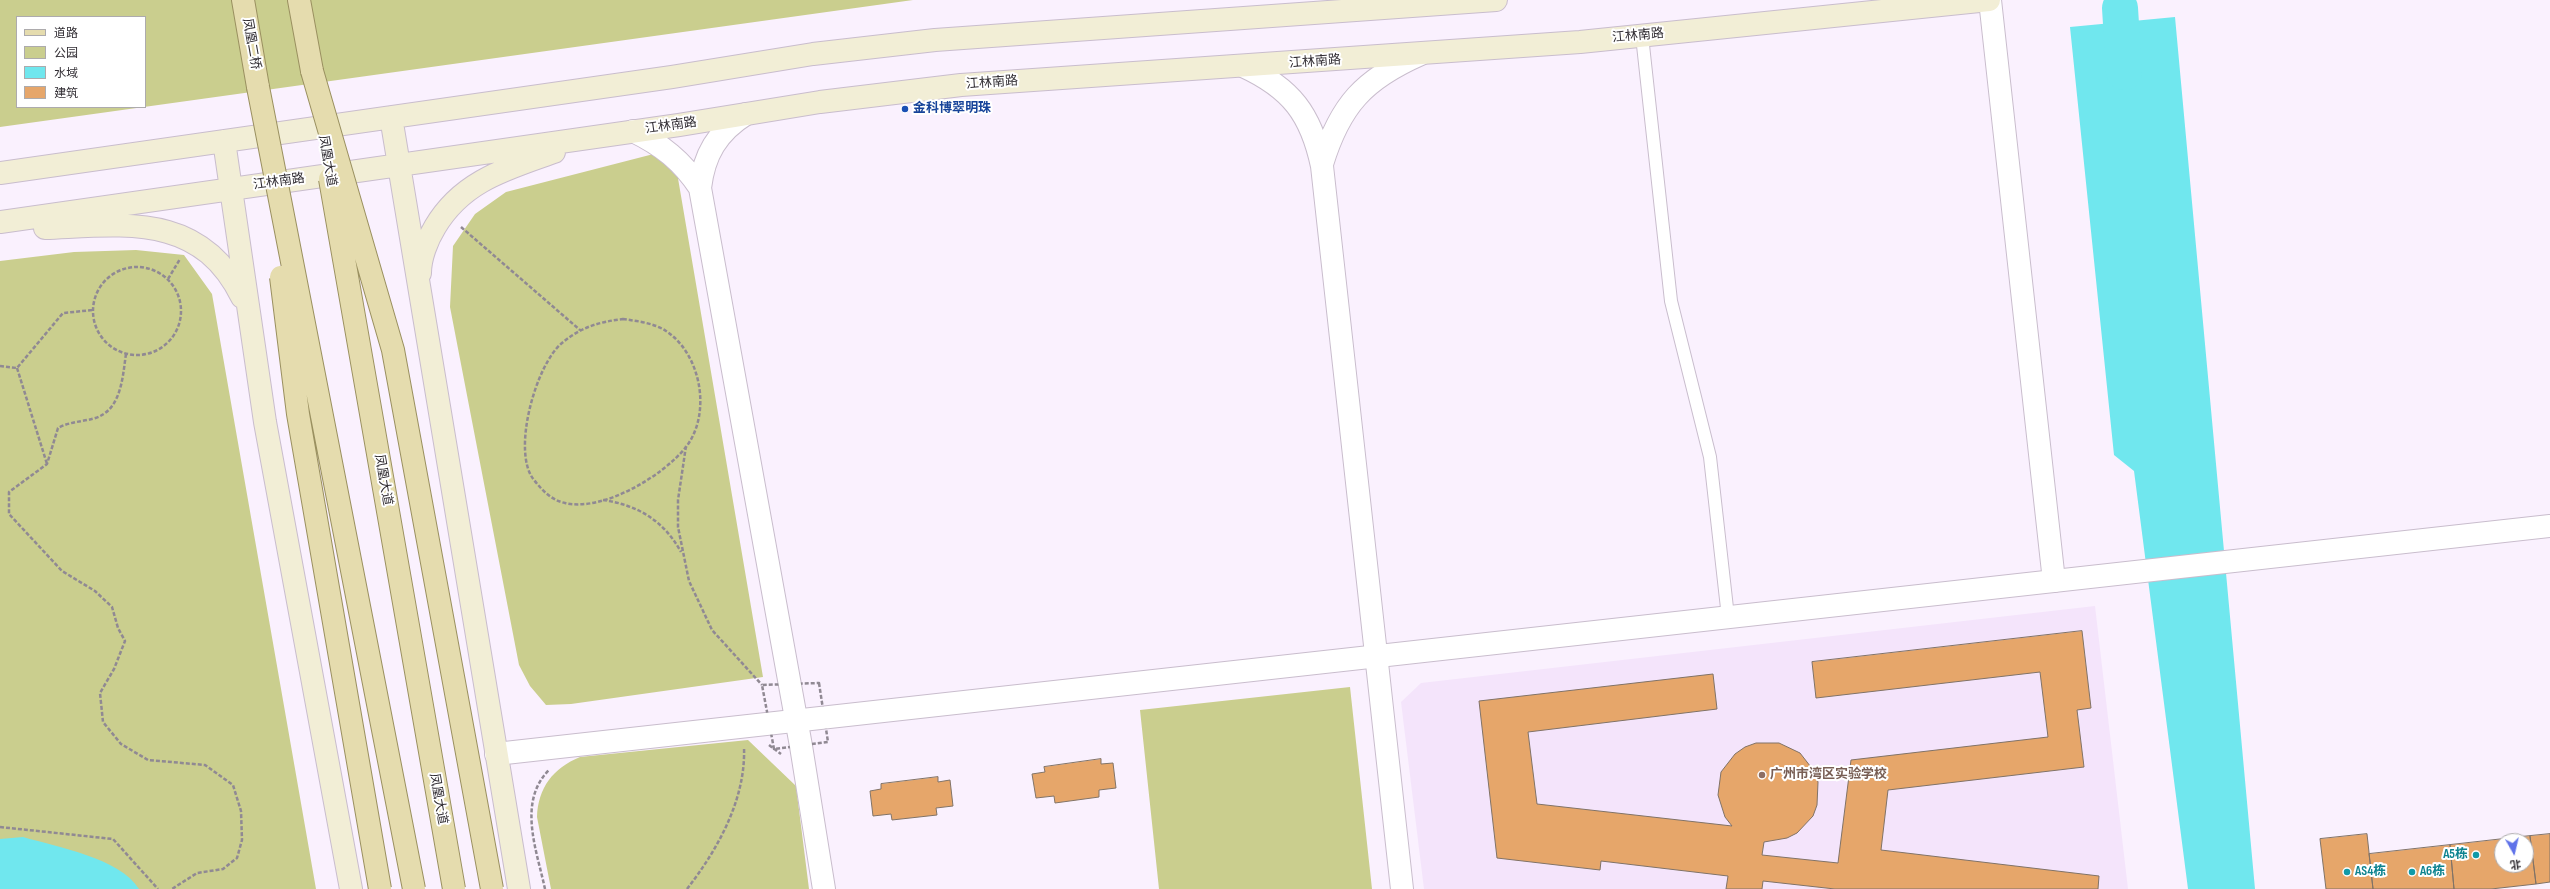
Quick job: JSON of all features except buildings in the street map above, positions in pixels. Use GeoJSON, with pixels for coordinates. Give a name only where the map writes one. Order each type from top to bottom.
{"type":"FeatureCollection","features":[{"type":"Feature","properties":{"kind":"main road","name":"凤凰二桥"},"geometry":{"type":"LineString","coordinates":[[243,0],[258,87]]}},
{"type":"Feature","properties":{"kind":"main road"},"geometry":{"type":"LineString","coordinates":[[299,0],[312,71],[393,350],[492,889]]}},
{"type":"Feature","properties":{"kind":"main road"},"geometry":{"type":"LineString","coordinates":[[0,174],[390,118],[813,54],[936,40],[1496,0]]}},
{"type":"Feature","properties":{"kind":"main road","name":"江林南路"},"geometry":{"type":"LineString","coordinates":[[0,222],[594,137],[820,102],[961,85],[1421,54],[1642,36],[1990,0]]}},
{"type":"Feature","properties":{"kind":"main road","name":"凤凰大道"},"geometry":{"type":"LineString","coordinates":[[312,71],[454,889]]}},
{"type":"Feature","properties":{"kind":"main road"},"geometry":{"type":"LineString","coordinates":[[258,87],[298,414],[380,889]]}},
{"type":"Feature","properties":{"kind":"main road"},"geometry":{"type":"LineString","coordinates":[[258,87],[414,889]]}},
{"type":"Feature","properties":{"kind":"main road"},"geometry":{"type":"LineString","coordinates":[[390,118],[519,889]]}},
{"type":"Feature","properties":{"kind":"main road"},"geometry":{"type":"LineString","coordinates":[[420,298],[420,268],[426,246],[444,212],[468,189],[497,173],[594,137]]}},
{"type":"Feature","properties":{"kind":"main road"},"geometry":{"type":"LineString","coordinates":[[224,141],[247,307],[265,422],[351,889]]}},
{"type":"Feature","properties":{"kind":"main road"},"geometry":{"type":"LineString","coordinates":[[0,230],[123,225],[146,226],[169,232],[191,241],[215,258],[234,281],[247,307]]}},
{"type":"Feature","properties":{"kind":"street"},"geometry":{"type":"LineString","coordinates":[[1990,0],[2054,581]]}},
{"type":"Feature","properties":{"kind":"street"},"geometry":{"type":"LineString","coordinates":[[1322,166],[1331,136],[1346,108],[1367,85],[1392,67],[1421,54]]}},
{"type":"Feature","properties":{"kind":"street"},"geometry":{"type":"LineString","coordinates":[[1243,66],[1267,78],[1289,94],[1305,115],[1316,139],[1322,166],[1402,889]]}},
{"type":"Feature","properties":{"kind":"street"},"geometry":{"type":"LineString","coordinates":[[746,114],[730,124],[718,137],[708,153],[702,170],[700,188],[796,720],[824,889]]}},
{"type":"Feature","properties":{"kind":"street"},"geometry":{"type":"LineString","coordinates":[[633,131],[653,141],[671,154],[687,170],[700,188]]}},
{"type":"Feature","properties":{"kind":"street"},"geometry":{"type":"LineString","coordinates":[[496,754],[2550,526]]}},
{"type":"Feature","properties":{"kind":"lane"},"geometry":{"type":"LineString","coordinates":[[1642,36],[1672,301],[1710,457],[1728,617]]}},
{"type":"Feature","properties":{"kind":"path"},"geometry":{"type":"LineString","coordinates":[[444,212],[580,330]]}},
{"type":"Feature","properties":{"kind":"path"},"geometry":{"type":"LineString","coordinates":[[142,267],[156,270],[168,279],[177,291],[182,304],[181,319],[176,332],[167,344],[155,352],[141,355],[126,354],[113,348],[102,338],[95,325],[92,310],[95,296],[103,283],[114,273],[127,268],[142,267]]}},
{"type":"Feature","properties":{"kind":"path"},"geometry":{"type":"LineString","coordinates":[[17,368],[63,313],[92,310]]}},
{"type":"Feature","properties":{"kind":"path"},"geometry":{"type":"LineString","coordinates":[[682,554],[678,500],[686,446],[699,410],[699,388],[694,365],[686,349],[666,330],[645,322],[623,319],[601,322],[580,330],[556,350],[546,362],[530,407],[526,432],[527,458],[532,478],[545,494],[564,503],[585,504],[600,500],[641,484],[666,467],[686,446]]}},
{"type":"Feature","properties":{"kind":"path"},"geometry":{"type":"LineString","coordinates":[[126,354],[118,397],[103,415],[68,423],[58,428],[47,464],[9,492],[9,514],[62,571],[95,591],[112,607],[118,628],[125,641],[114,669],[100,693],[103,722],[121,744],[148,760],[205,765],[233,785],[241,811],[242,840],[237,858],[223,869],[197,873],[172,889]]}},
{"type":"Feature","properties":{"kind":"path"},"geometry":{"type":"LineString","coordinates":[[0,366],[17,368]]}},
{"type":"Feature","properties":{"kind":"path"},"geometry":{"type":"LineString","coordinates":[[17,368],[47,464]]}},
{"type":"Feature","properties":{"kind":"path"},"geometry":{"type":"LineString","coordinates":[[600,500],[628,505],[640,510],[658,521],[672,536],[682,554],[692,587],[712,630],[762,685]]}},
{"type":"Feature","properties":{"kind":"path"},"geometry":{"type":"LineString","coordinates":[[686,889],[728,824],[737,800],[744,757],[744,742]]}},
{"type":"Feature","properties":{"kind":"path"},"geometry":{"type":"LineString","coordinates":[[762,742],[784,758]]}},
{"type":"Feature","properties":{"kind":"path"},"geometry":{"type":"LineString","coordinates":[[545,889],[531,817],[534,793],[539,782],[551,767]]}},
{"type":"Feature","properties":{"kind":"path"},"geometry":{"type":"LineString","coordinates":[[0,827],[113,839],[158,889]]}},
{"type":"Feature","properties":{"kind":"shaded area","name":"广州市湾区实验学校"},"geometry":{"type":"Polygon","coordinates":[[[2095,606],[2128,889],[1424,889],[1401,702],[1421,683],[2095,606]]]}},
{"type":"Feature","properties":{"kind":"green space"},"geometry":{"type":"Polygon","coordinates":[[[0,0],[913,0],[146,107],[146,16],[16,16],[16,108],[137,108],[0,127],[0,0]]]}},
{"type":"Feature","properties":{"kind":"green space"},"geometry":{"type":"Polygon","coordinates":[[[673,149],[763,677],[571,704],[546,705],[530,686],[519,665],[450,307],[453,246],[475,214],[506,192],[673,149]]]}},
{"type":"Feature","properties":{"kind":"green space"},"geometry":{"type":"Polygon","coordinates":[[[136,250],[184,255],[212,294],[316,889],[0,889],[0,261],[74,252],[136,250]]]}},
{"type":"Feature","properties":{"kind":"green space"},"geometry":{"type":"Polygon","coordinates":[[[1350,687],[1372,889],[1159,889],[1140,710],[1350,687]]]}},
{"type":"Feature","properties":{"kind":"green space"},"geometry":{"type":"Polygon","coordinates":[[[748,740],[796,786],[809,889],[551,889],[537,817],[540,797],[544,788],[555,773],[562,767],[580,757],[748,740]]]}},
{"type":"Feature","properties":{"kind":"water"},"geometry":{"type":"Polygon","coordinates":[[[2175,17],[2255,889],[2188,889],[2134,471],[2114,455],[2070,27],[2175,17]]]}},
{"type":"Feature","properties":{"kind":"water"},"geometry":{"type":"Polygon","coordinates":[[[23,837],[87,855],[103,862],[118,869],[130,878],[139,889],[0,889],[0,839],[23,837]]]}},
{"type":"Feature","properties":{"kind":"waterway"},"geometry":{"type":"LineString","coordinates":[[2120,8],[2124,72]]}},
{"type":"Feature","properties":{"kind":"place","name":"金科博翠明珠"},"geometry":{"type":"Point","coordinates":[905,109]}},
{"type":"Feature","properties":{"kind":"place","name":"广州市湾区实验学校"},"geometry":{"type":"Point","coordinates":[1762,775]}},
{"type":"Feature","properties":{"kind":"place","name":"A5栋"},"geometry":{"type":"Point","coordinates":[2476,855]}},
{"type":"Feature","properties":{"kind":"place","name":"AS4栋"},"geometry":{"type":"Point","coordinates":[2347,872]}},
{"type":"Feature","properties":{"kind":"place","name":"A6栋"},"geometry":{"type":"Point","coordinates":[2412,872]}}]}
